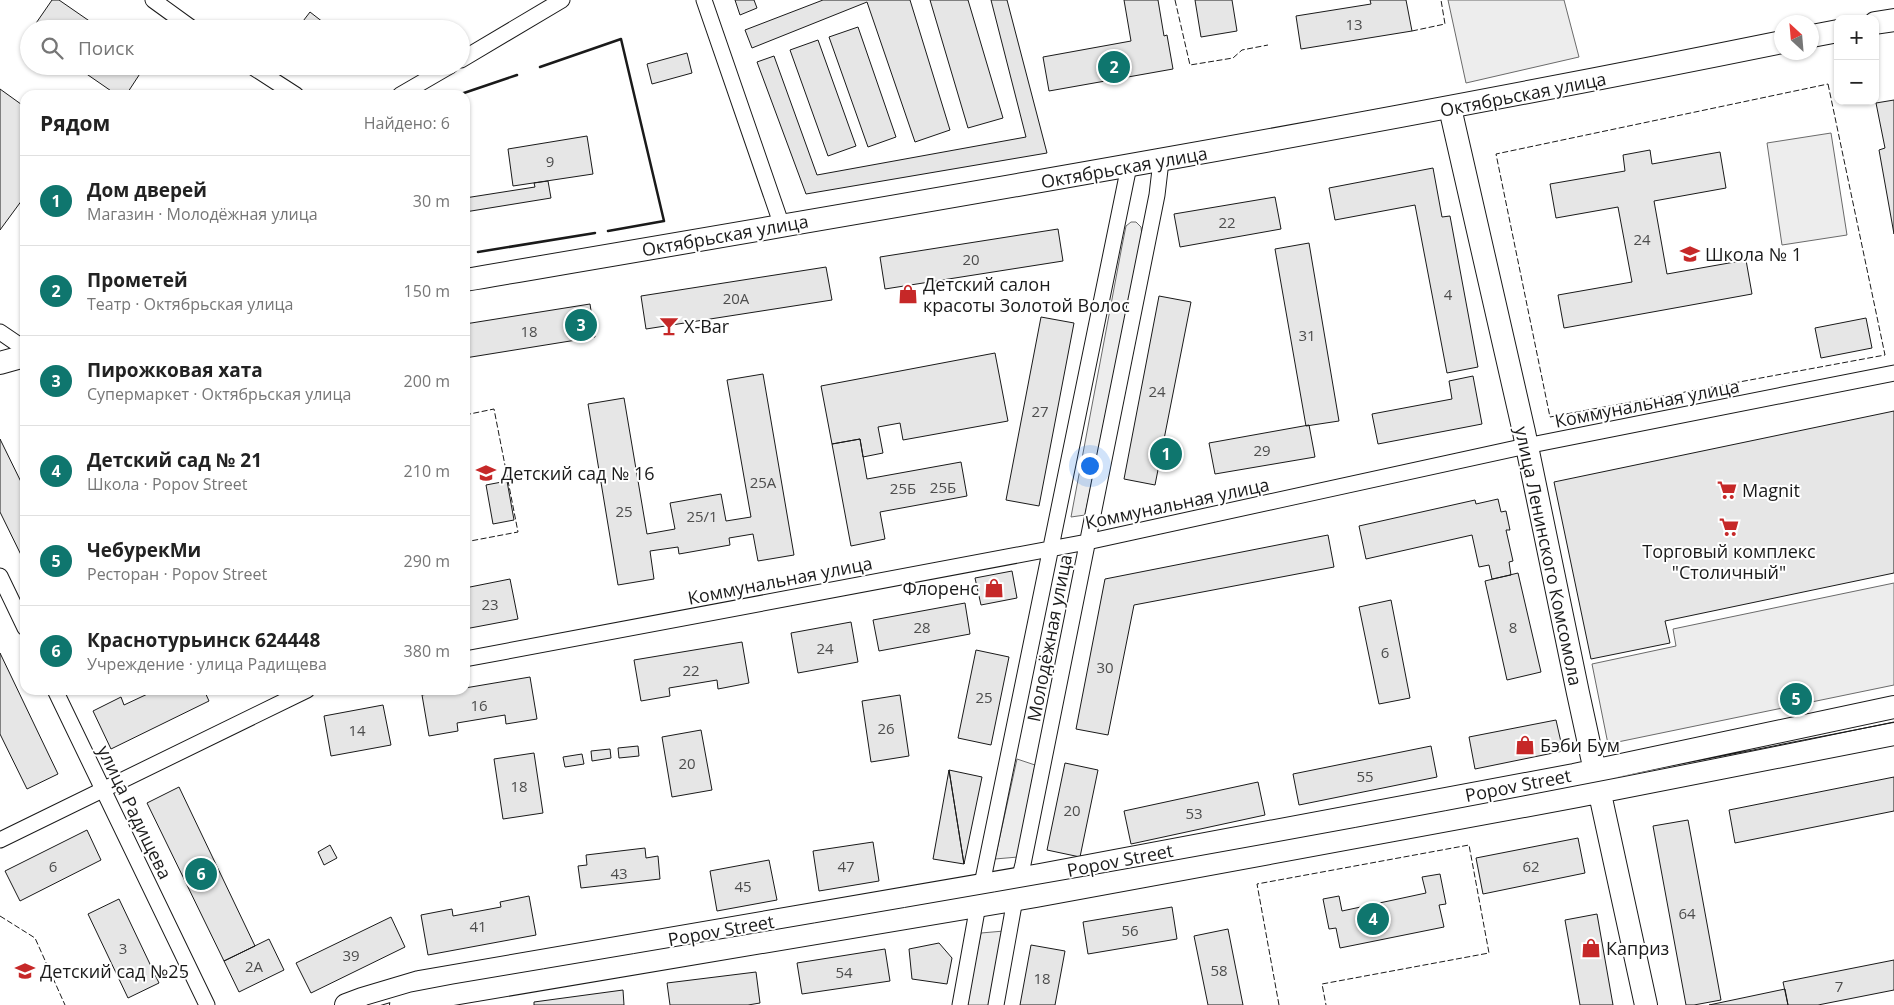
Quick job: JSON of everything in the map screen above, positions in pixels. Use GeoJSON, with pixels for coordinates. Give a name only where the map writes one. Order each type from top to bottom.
{"type":"FeatureCollection","features":[{"type":"Feature","properties":{"kind":"street"},"geometry":{"type":"LineString","coordinates":[[153,0],[181,20]]}},
{"type":"Feature","properties":{"kind":"street"},"geometry":{"type":"LineString","coordinates":[[470,55],[562,0]]}},
{"type":"Feature","properties":{"kind":"street"},"geometry":{"type":"LineString","coordinates":[[704,0],[782,226]]}},
{"type":"Feature","properties":{"kind":"street"},"geometry":{"type":"LineString","coordinates":[[1879,22],[1894,20]]}},
{"type":"Feature","properties":{"kind":"street"},"geometry":{"type":"LineString","coordinates":[[1819,35],[1834,32]]}},
{"type":"Feature","properties":{"kind":"street","name":"Октябрьская улица"},"geometry":{"type":"LineString","coordinates":[[470,279],[1160,161],[1450,108],[1774,44]]}},
{"type":"Feature","properties":{"kind":"street"},"geometry":{"type":"LineString","coordinates":[[264,75],[288,90]]}},
{"type":"Feature","properties":{"kind":"street"},"geometry":{"type":"LineString","coordinates":[[409,90],[434,75]]}},
{"type":"Feature","properties":{"kind":"street","name":"улица Ленинского Комсомола"},"geometry":{"type":"LineString","coordinates":[[1450,108],[1526,446],[1646,1005]]}},
{"type":"Feature","properties":{"kind":"street","name":"Молодёжная улица"},"geometry":{"type":"LineString","coordinates":[[996,1005],[1017,889],[1157,195],[1160,161]]}},
{"type":"Feature","properties":{"kind":"street","name":"Молодёжная улица"},"geometry":{"type":"LineString","coordinates":[[960,1005],[980,895],[1128,166]]}},
{"type":"Feature","properties":{"kind":"street"},"geometry":{"type":"LineString","coordinates":[[0,332],[20,346]]}},
{"type":"Feature","properties":{"kind":"street"},"geometry":{"type":"LineString","coordinates":[[0,363],[20,357]]}},
{"type":"Feature","properties":{"kind":"street","name":"Коммунальная улица"},"geometry":{"type":"LineString","coordinates":[[470,658],[1087,542],[1526,446],[1894,373]]}},
{"type":"Feature","properties":{"kind":"street"},"geometry":{"type":"LineString","coordinates":[[0,576],[20,618]]}},
{"type":"Feature","properties":{"kind":"street","name":"улица Радищева"},"geometry":{"type":"LineString","coordinates":[[57,695],[207,1005]]}},
{"type":"Feature","properties":{"kind":"street"},"geometry":{"type":"LineString","coordinates":[[0,840],[297,695]]}},
{"type":"Feature","properties":{"kind":"street","name":"Popov Street"},"geometry":{"type":"LineString","coordinates":[[1597,781],[1894,707]]}},
{"type":"Feature","properties":{"kind":"street","name":"Popov Street"},"geometry":{"type":"LineString","coordinates":[[346,1005],[362,998],[419,982],[1017,889],[1597,781],[1894,734]]}},
{"type":"Feature","properties":{"kind":"street","name":"Popov Street"},"geometry":{"type":"LineString","coordinates":[[401,1005],[423,999],[980,895]]}},
{"type":"Feature","properties":{"kind":"shaded area"},"geometry":{"type":"Polygon","coordinates":[[[1448,0],[1564,0],[1579,57],[1466,83],[1448,0]]]}},
{"type":"Feature","properties":{"kind":"shaded area"},"geometry":{"type":"Polygon","coordinates":[[[1831,133],[1847,235],[1782,245],[1767,143],[1831,133]]]}},
{"type":"Feature","properties":{"kind":"shaded area"},"geometry":{"type":"Polygon","coordinates":[[[1131,222],[1136,222],[1141,227],[1142,236],[1085,515],[1071,517],[1126,226],[1131,222]]]}},
{"type":"Feature","properties":{"kind":"shaded area"},"geometry":{"type":"Polygon","coordinates":[[[1894,583],[1894,685],[1608,744],[1592,664],[1676,646],[1673,629],[1894,583]]]}},
{"type":"Feature","properties":{"kind":"shaded area"},"geometry":{"type":"Polygon","coordinates":[[[1017,759],[1035,765],[1018,857],[995,859],[1017,759]]]}},
{"type":"Feature","properties":{"kind":"shaded area"},"geometry":{"type":"Polygon","coordinates":[[[1004,931],[991,1005],[966,1005],[981,933],[1004,931]]]}},
{"type":"Feature","properties":{"kind":"building"},"geometry":{"type":"Polygon","coordinates":[[[52,0],[59,0],[88,20],[38,20],[52,0]]]}},
{"type":"Feature","properties":{"kind":"building"},"geometry":{"type":"Polygon","coordinates":[[[735,0],[754,0],[757,8],[740,15],[735,0]]]}},
{"type":"Feature","properties":{"kind":"building"},"geometry":{"type":"Polygon","coordinates":[[[823,0],[910,0],[950,130],[915,142],[867,2],[752,48],[745,30],[823,0]]]}},
{"type":"Feature","properties":{"kind":"building"},"geometry":{"type":"Polygon","coordinates":[[[930,0],[968,0],[1003,118],[968,128],[930,0]]]}},
{"type":"Feature","properties":{"kind":"building"},"geometry":{"type":"Polygon","coordinates":[[[991,0],[1007,0],[1047,153],[806,194],[757,62],[774,56],[817,175],[1026,137],[991,0]]]}},
{"type":"Feature","properties":{"kind":"building"},"geometry":{"type":"Polygon","coordinates":[[[1124,0],[1158,0],[1164,36],[1167,35],[1173,69],[1049,91],[1043,57],[1131,41],[1124,0]]]}},
{"type":"Feature","properties":{"kind":"building"},"geometry":{"type":"Polygon","coordinates":[[[1195,0],[1232,0],[1237,31],[1201,37],[1195,0]]]}},
{"type":"Feature","properties":{"kind":"building"},"geometry":{"type":"Polygon","coordinates":[[[1370,0],[1406,0],[1412,31],[1301,49],[1296,16],[1371,4],[1370,0]]]}},
{"type":"Feature","properties":{"kind":"building"},"geometry":{"type":"Polygon","coordinates":[[[310,12],[320,20],[304,20],[310,12]]]}},
{"type":"Feature","properties":{"kind":"building"},"geometry":{"type":"Polygon","coordinates":[[[858,27],[896,137],[868,147],[829,37],[858,27]]]}},
{"type":"Feature","properties":{"kind":"building"},"geometry":{"type":"Polygon","coordinates":[[[818,40],[856,146],[828,156],[790,50],[818,40]]]}},
{"type":"Feature","properties":{"kind":"building"},"geometry":{"type":"Polygon","coordinates":[[[687,53],[692,73],[652,84],[647,64],[687,53]]]}},
{"type":"Feature","properties":{"kind":"building"},"geometry":{"type":"Polygon","coordinates":[[[88,75],[139,75],[129,90],[110,90],[88,75]]]}},
{"type":"Feature","properties":{"kind":"building"},"geometry":{"type":"Polygon","coordinates":[[[0,89],[20,103],[20,203],[0,230],[0,89]]]}},
{"type":"Feature","properties":{"kind":"building"},"geometry":{"type":"Polygon","coordinates":[[[1894,100],[1894,234],[1879,150],[1885,148],[1876,105],[1879,105],[1879,102],[1894,100]]]}},
{"type":"Feature","properties":{"kind":"building"},"geometry":{"type":"Polygon","coordinates":[[[587,136],[593,174],[513,186],[508,149],[587,136]]]}},
{"type":"Feature","properties":{"kind":"building"},"geometry":{"type":"Polygon","coordinates":[[[1650,150],[1652,164],[1720,152],[1726,188],[1654,201],[1667,274],[1746,260],[1752,294],[1564,328],[1558,295],[1632,282],[1618,207],[1556,218],[1550,184],[1625,171],[1623,155],[1650,150]]]}},
{"type":"Feature","properties":{"kind":"building"},"geometry":{"type":"Polygon","coordinates":[[[1433,168],[1442,217],[1450,216],[1478,367],[1447,373],[1415,205],[1335,220],[1329,188],[1433,168]]]}},
{"type":"Feature","properties":{"kind":"building"},"geometry":{"type":"Polygon","coordinates":[[[548,181],[551,198],[470,211],[470,197],[535,187],[534,183],[548,181]]]}},
{"type":"Feature","properties":{"kind":"building"},"geometry":{"type":"Polygon","coordinates":[[[1275,197],[1281,229],[1180,247],[1174,214],[1275,197]]]}},
{"type":"Feature","properties":{"kind":"building"},"geometry":{"type":"Polygon","coordinates":[[[1058,229],[1063,261],[885,289],[880,257],[1058,229]]]}},
{"type":"Feature","properties":{"kind":"building"},"geometry":{"type":"Polygon","coordinates":[[[1309,243],[1339,421],[1306,426],[1275,249],[1309,243]]]}},
{"type":"Feature","properties":{"kind":"building"},"geometry":{"type":"Polygon","coordinates":[[[826,267],[832,300],[646,329],[641,296],[826,267]]]}},
{"type":"Feature","properties":{"kind":"building"},"geometry":{"type":"Polygon","coordinates":[[[1159,296],[1191,302],[1155,485],[1124,479],[1159,296]]]}},
{"type":"Feature","properties":{"kind":"building"},"geometry":{"type":"Polygon","coordinates":[[[590,304],[595,337],[470,357],[470,323],[590,304]]]}},
{"type":"Feature","properties":{"kind":"building"},"geometry":{"type":"Polygon","coordinates":[[[1041,317],[1074,323],[1039,506],[1006,500],[1041,317]]]}},
{"type":"Feature","properties":{"kind":"building"},"geometry":{"type":"Polygon","coordinates":[[[1866,318],[1872,348],[1821,358],[1815,328],[1866,318]]]}},
{"type":"Feature","properties":{"kind":"building"},"geometry":{"type":"Polygon","coordinates":[[[995,353],[1008,421],[903,440],[900,423],[878,427],[883,453],[863,457],[860,439],[832,444],[821,386],[995,353]]]}},
{"type":"Feature","properties":{"kind":"building"},"geometry":{"type":"Polygon","coordinates":[[[763,374],[794,555],[758,561],[753,534],[729,538],[730,545],[679,554],[678,547],[650,551],[654,579],[618,585],[588,404],[624,398],[647,534],[675,529],[670,503],[721,494],[726,521],[751,517],[727,380],[763,374]]]}},
{"type":"Feature","properties":{"kind":"building"},"geometry":{"type":"Polygon","coordinates":[[[1473,376],[1482,424],[1378,444],[1372,414],[1452,399],[1449,381],[1473,376]]]}},
{"type":"Feature","properties":{"kind":"building","name":"Торговый комплекс \"Столичный\""},"geometry":{"type":"Polygon","coordinates":[[[1894,411],[1894,573],[1665,621],[1670,643],[1591,659],[1554,482],[1894,411]]]}},
{"type":"Feature","properties":{"kind":"building"},"geometry":{"type":"Polygon","coordinates":[[[1309,425],[1315,457],[1215,474],[1209,443],[1309,425]]]}},
{"type":"Feature","properties":{"kind":"building"},"geometry":{"type":"Polygon","coordinates":[[[0,439],[20,480],[20,553],[0,512],[0,439]]]}},
{"type":"Feature","properties":{"kind":"building"},"geometry":{"type":"Polygon","coordinates":[[[860,439],[867,479],[961,462],[967,496],[880,512],[885,539],[851,546],[832,444],[860,439]]]}},
{"type":"Feature","properties":{"kind":"building"},"geometry":{"type":"Polygon","coordinates":[[[507,481],[514,520],[493,524],[486,485],[507,481]]]}},
{"type":"Feature","properties":{"kind":"building"},"geometry":{"type":"Polygon","coordinates":[[[1498,499],[1501,512],[1506,511],[1510,530],[1506,530],[1513,561],[1509,562],[1511,575],[1492,579],[1489,565],[1479,567],[1472,535],[1366,559],[1359,526],[1475,500],[1476,504],[1498,499]]]}},
{"type":"Feature","properties":{"kind":"building"},"geometry":{"type":"Polygon","coordinates":[[[1328,535],[1334,567],[1134,605],[1108,735],[1076,729],[1105,579],[1328,535]]]}},
{"type":"Feature","properties":{"kind":"building"},"geometry":{"type":"Polygon","coordinates":[[[1012,571],[1017,598],[981,605],[975,578],[1012,571]]]}},
{"type":"Feature","properties":{"kind":"building"},"geometry":{"type":"Polygon","coordinates":[[[1518,573],[1541,672],[1507,680],[1485,581],[1518,573]]]}},
{"type":"Feature","properties":{"kind":"building"},"geometry":{"type":"Polygon","coordinates":[[[510,579],[518,619],[470,628],[470,587],[510,579]]]}},
{"type":"Feature","properties":{"kind":"building"},"geometry":{"type":"Polygon","coordinates":[[[1391,600],[1410,698],[1379,704],[1359,607],[1391,600]]]}},
{"type":"Feature","properties":{"kind":"building"},"geometry":{"type":"Polygon","coordinates":[[[965,603],[970,634],[879,651],[873,620],[965,603]]]}},
{"type":"Feature","properties":{"kind":"building"},"geometry":{"type":"Polygon","coordinates":[[[851,622],[858,662],[798,673],[791,633],[851,622]]]}},
{"type":"Feature","properties":{"kind":"building"},"geometry":{"type":"Polygon","coordinates":[[[742,642],[749,683],[718,689],[717,680],[669,688],[670,696],[641,701],[634,660],[742,642]]]}},
{"type":"Feature","properties":{"kind":"building"},"geometry":{"type":"Polygon","coordinates":[[[976,650],[1009,657],[991,745],[958,738],[976,650]]]}},
{"type":"Feature","properties":{"kind":"building"},"geometry":{"type":"Polygon","coordinates":[[[0,653],[58,774],[27,789],[0,734],[0,653]]]}},
{"type":"Feature","properties":{"kind":"building"},"geometry":{"type":"Polygon","coordinates":[[[530,677],[537,719],[506,724],[505,715],[457,723],[458,731],[429,736],[422,695],[470,695],[470,687],[530,677]]]}},
{"type":"Feature","properties":{"kind":"building"},"geometry":{"type":"Polygon","coordinates":[[[145,695],[206,695],[209,701],[111,749],[93,711],[121,697],[124,705],[145,695]]]}},
{"type":"Feature","properties":{"kind":"building"},"geometry":{"type":"Polygon","coordinates":[[[900,695],[909,756],[871,762],[862,701],[900,695]]]}},
{"type":"Feature","properties":{"kind":"building"},"geometry":{"type":"Polygon","coordinates":[[[383,705],[391,745],[331,756],[324,716],[383,705]]]}},
{"type":"Feature","properties":{"kind":"building"},"geometry":{"type":"Polygon","coordinates":[[[1556,720],[1563,751],[1475,769],[1469,737],[1556,720]]]}},
{"type":"Feature","properties":{"kind":"building"},"geometry":{"type":"Polygon","coordinates":[[[701,730],[712,790],[672,797],[662,737],[701,730]]]}},
{"type":"Feature","properties":{"kind":"building"},"geometry":{"type":"Polygon","coordinates":[[[638,746],[639,756],[619,758],[618,748],[638,746]]]}},
{"type":"Feature","properties":{"kind":"building"},"geometry":{"type":"Polygon","coordinates":[[[1431,746],[1437,777],[1299,805],[1293,774],[1431,746]]]}},
{"type":"Feature","properties":{"kind":"building"},"geometry":{"type":"Polygon","coordinates":[[[610,749],[611,758],[592,761],[591,751],[610,749]]]}},
{"type":"Feature","properties":{"kind":"building"},"geometry":{"type":"Polygon","coordinates":[[[534,753],[543,813],[503,819],[494,759],[534,753]]]}},
{"type":"Feature","properties":{"kind":"building"},"geometry":{"type":"Polygon","coordinates":[[[582,754],[584,764],[565,767],[563,757],[582,754]]]}},
{"type":"Feature","properties":{"kind":"building"},"geometry":{"type":"Polygon","coordinates":[[[1065,763],[1098,770],[1080,857],[1047,850],[1065,763]]]}},
{"type":"Feature","properties":{"kind":"building"},"geometry":{"type":"Polygon","coordinates":[[[949,770],[982,777],[964,864],[949,770]]]}},
{"type":"Feature","properties":{"kind":"building"},"geometry":{"type":"Polygon","coordinates":[[[949,770],[964,864],[933,859],[949,770]]]}},
{"type":"Feature","properties":{"kind":"building"},"geometry":{"type":"Polygon","coordinates":[[[1894,777],[1894,811],[1735,843],[1729,810],[1894,777]]]}},
{"type":"Feature","properties":{"kind":"building"},"geometry":{"type":"Polygon","coordinates":[[[1258,782],[1265,815],[1131,844],[1124,811],[1258,782]]]}},
{"type":"Feature","properties":{"kind":"building"},"geometry":{"type":"Polygon","coordinates":[[[179,787],[255,946],[224,961],[147,803],[179,787]]]}},
{"type":"Feature","properties":{"kind":"building"},"geometry":{"type":"Polygon","coordinates":[[[1688,820],[1721,1000],[1694,1005],[1686,1005],[1653,826],[1688,820]]]}},
{"type":"Feature","properties":{"kind":"building"},"geometry":{"type":"Polygon","coordinates":[[[87,830],[101,860],[20,901],[5,871],[87,830]]]}},
{"type":"Feature","properties":{"kind":"building"},"geometry":{"type":"Polygon","coordinates":[[[1578,838],[1585,873],[1483,894],[1476,858],[1578,838]]]}},
{"type":"Feature","properties":{"kind":"building"},"geometry":{"type":"Polygon","coordinates":[[[873,842],[879,881],[819,891],[813,851],[873,842]]]}},
{"type":"Feature","properties":{"kind":"building"},"geometry":{"type":"Polygon","coordinates":[[[330,845],[337,858],[324,865],[318,852],[330,845]]]}},
{"type":"Feature","properties":{"kind":"building"},"geometry":{"type":"Polygon","coordinates":[[[645,848],[646,858],[658,856],[660,879],[581,888],[578,866],[587,865],[586,855],[645,848]]]}},
{"type":"Feature","properties":{"kind":"building"},"geometry":{"type":"Polygon","coordinates":[[[769,860],[777,900],[717,911],[710,871],[769,860]]]}},
{"type":"Feature","properties":{"kind":"building"},"geometry":{"type":"Polygon","coordinates":[[[1440,874],[1446,904],[1439,905],[1444,927],[1340,948],[1336,928],[1329,929],[1323,899],[1339,896],[1342,911],[1426,893],[1422,877],[1440,874]]]}},
{"type":"Feature","properties":{"kind":"building"},"geometry":{"type":"Polygon","coordinates":[[[529,896],[536,935],[428,955],[421,915],[452,909],[453,916],[501,907],[500,902],[529,896]]]}},
{"type":"Feature","properties":{"kind":"building"},"geometry":{"type":"Polygon","coordinates":[[[119,899],[159,983],[128,998],[88,914],[119,899]]]}},
{"type":"Feature","properties":{"kind":"building"},"geometry":{"type":"Polygon","coordinates":[[[1172,907],[1177,939],[1088,954],[1083,922],[1172,907]]]}},
{"type":"Feature","properties":{"kind":"building"},"geometry":{"type":"Polygon","coordinates":[[[1597,914],[1613,1005],[1580,1005],[1565,920],[1597,914]]]}},
{"type":"Feature","properties":{"kind":"building"},"geometry":{"type":"Polygon","coordinates":[[[391,917],[405,947],[311,993],[296,963],[391,917]]]}},
{"type":"Feature","properties":{"kind":"building"},"geometry":{"type":"Polygon","coordinates":[[[1228,929],[1243,1005],[1208,1005],[1194,936],[1228,929]]]}},
{"type":"Feature","properties":{"kind":"building"},"geometry":{"type":"Polygon","coordinates":[[[269,939],[284,970],[239,992],[224,961],[269,939]]]}},
{"type":"Feature","properties":{"kind":"building"},"geometry":{"type":"Polygon","coordinates":[[[939,943],[952,958],[947,984],[912,979],[909,949],[939,943]]]}},
{"type":"Feature","properties":{"kind":"building"},"geometry":{"type":"Polygon","coordinates":[[[1031,945],[1065,951],[1055,1005],[1020,1005],[1031,945]]]}},
{"type":"Feature","properties":{"kind":"building"},"geometry":{"type":"Polygon","coordinates":[[[885,949],[890,981],[802,994],[797,963],[885,949]]]}},
{"type":"Feature","properties":{"kind":"building"},"geometry":{"type":"Polygon","coordinates":[[[1894,960],[1894,990],[1818,1005],[1788,1005],[1783,982],[1894,960]]]}},
{"type":"Feature","properties":{"kind":"building"},"geometry":{"type":"Polygon","coordinates":[[[756,972],[760,1003],[748,1005],[670,1005],[667,983],[756,972]]]}},
{"type":"Feature","properties":{"kind":"building"},"geometry":{"type":"Polygon","coordinates":[[[1785,989],[1788,1005],[1709,1005],[1785,989]]]}},
{"type":"Feature","properties":{"kind":"building"},"geometry":{"type":"Polygon","coordinates":[[[623,990],[624,1005],[534,1005],[534,1002],[623,990]]]}},
{"type":"Feature","properties":{"kind":"tram line"},"geometry":{"type":"LineString","coordinates":[[367,1005],[411,992],[453,984],[995,892],[1535,794],[1894,722]]}},
{"type":"Feature","properties":{"kind":"fence"},"geometry":{"type":"LineString","coordinates":[[1175,0],[1190,65],[1233,58],[1242,50],[1268,45]]}},
{"type":"Feature","properties":{"kind":"fence"},"geometry":{"type":"LineString","coordinates":[[1412,31],[1445,24],[1441,0]]}},
{"type":"Feature","properties":{"kind":"fence"},"geometry":{"type":"LineString","coordinates":[[1828,84],[1885,355],[1550,417],[1496,154],[1828,84]]}},
{"type":"Feature","properties":{"kind":"fence"},"geometry":{"type":"LineString","coordinates":[[470,414],[494,409],[518,532],[470,541]]}},
{"type":"Feature","properties":{"kind":"fence"},"geometry":{"type":"LineString","coordinates":[[1279,1005],[1257,884],[1469,845],[1489,953],[1322,984],[1326,1005]]}},
{"type":"Feature","properties":{"kind":"fence"},"geometry":{"type":"LineString","coordinates":[[0,916],[35,938],[65,1005]]}},
{"type":"Feature","properties":{"kind":"wall"},"geometry":{"type":"LineString","coordinates":[[540,67],[621,39],[664,221],[608,231]]}},
{"type":"Feature","properties":{"kind":"wall"},"geometry":{"type":"LineString","coordinates":[[470,91],[517,75]]}},
{"type":"Feature","properties":{"kind":"wall"},"geometry":{"type":"LineString","coordinates":[[478,252],[595,233]]}},
{"type":"Feature","properties":{"kind":"place","name":"Прометей"},"geometry":{"type":"Point","coordinates":[1114,67]}},
{"type":"Feature","properties":{"kind":"place","name":"Школа № 1"},"geometry":{"type":"Point","coordinates":[1690,254]}},
{"type":"Feature","properties":{"kind":"place","name":"Детский салон красоты Золотой Волос"},"geometry":{"type":"Point","coordinates":[908,294]}},
{"type":"Feature","properties":{"kind":"place","name":"Пирожковая хата"},"geometry":{"type":"Point","coordinates":[581,325]}},
{"type":"Feature","properties":{"kind":"place","name":"X-Bar"},"geometry":{"type":"Point","coordinates":[669,326]}},
{"type":"Feature","properties":{"kind":"place","name":"Дом дверей"},"geometry":{"type":"Point","coordinates":[1166,454]}},
{"type":"Feature","properties":{"kind":"place","name":"Детский сад № 16"},"geometry":{"type":"Point","coordinates":[486,473]}},
{"type":"Feature","properties":{"kind":"place","name":"Magnit"},"geometry":{"type":"Point","coordinates":[1727,490]}},
{"type":"Feature","properties":{"kind":"place","name":"Торговый комплекс \"Столичный\""},"geometry":{"type":"Point","coordinates":[1729,527]}},
{"type":"Feature","properties":{"kind":"place","name":"Флоренс"},"geometry":{"type":"Point","coordinates":[994,588]}},
{"type":"Feature","properties":{"kind":"place","name":"ЧебурекМи"},"geometry":{"type":"Point","coordinates":[1796,699]}},
{"type":"Feature","properties":{"kind":"place","name":"Бэби Бум"},"geometry":{"type":"Point","coordinates":[1525,745]}},
{"type":"Feature","properties":{"kind":"place","name":"Краснотурьинск 624448"},"geometry":{"type":"Point","coordinates":[201,874]}},
{"type":"Feature","properties":{"kind":"place","name":"Детский сад № 21"},"geometry":{"type":"Point","coordinates":[1373,919]}},
{"type":"Feature","properties":{"kind":"place","name":"Каприз"},"geometry":{"type":"Point","coordinates":[1591,948]}},
{"type":"Feature","properties":{"kind":"place","name":"Детский сад №25"},"geometry":{"type":"Point","coordinates":[25,971]}}]}
